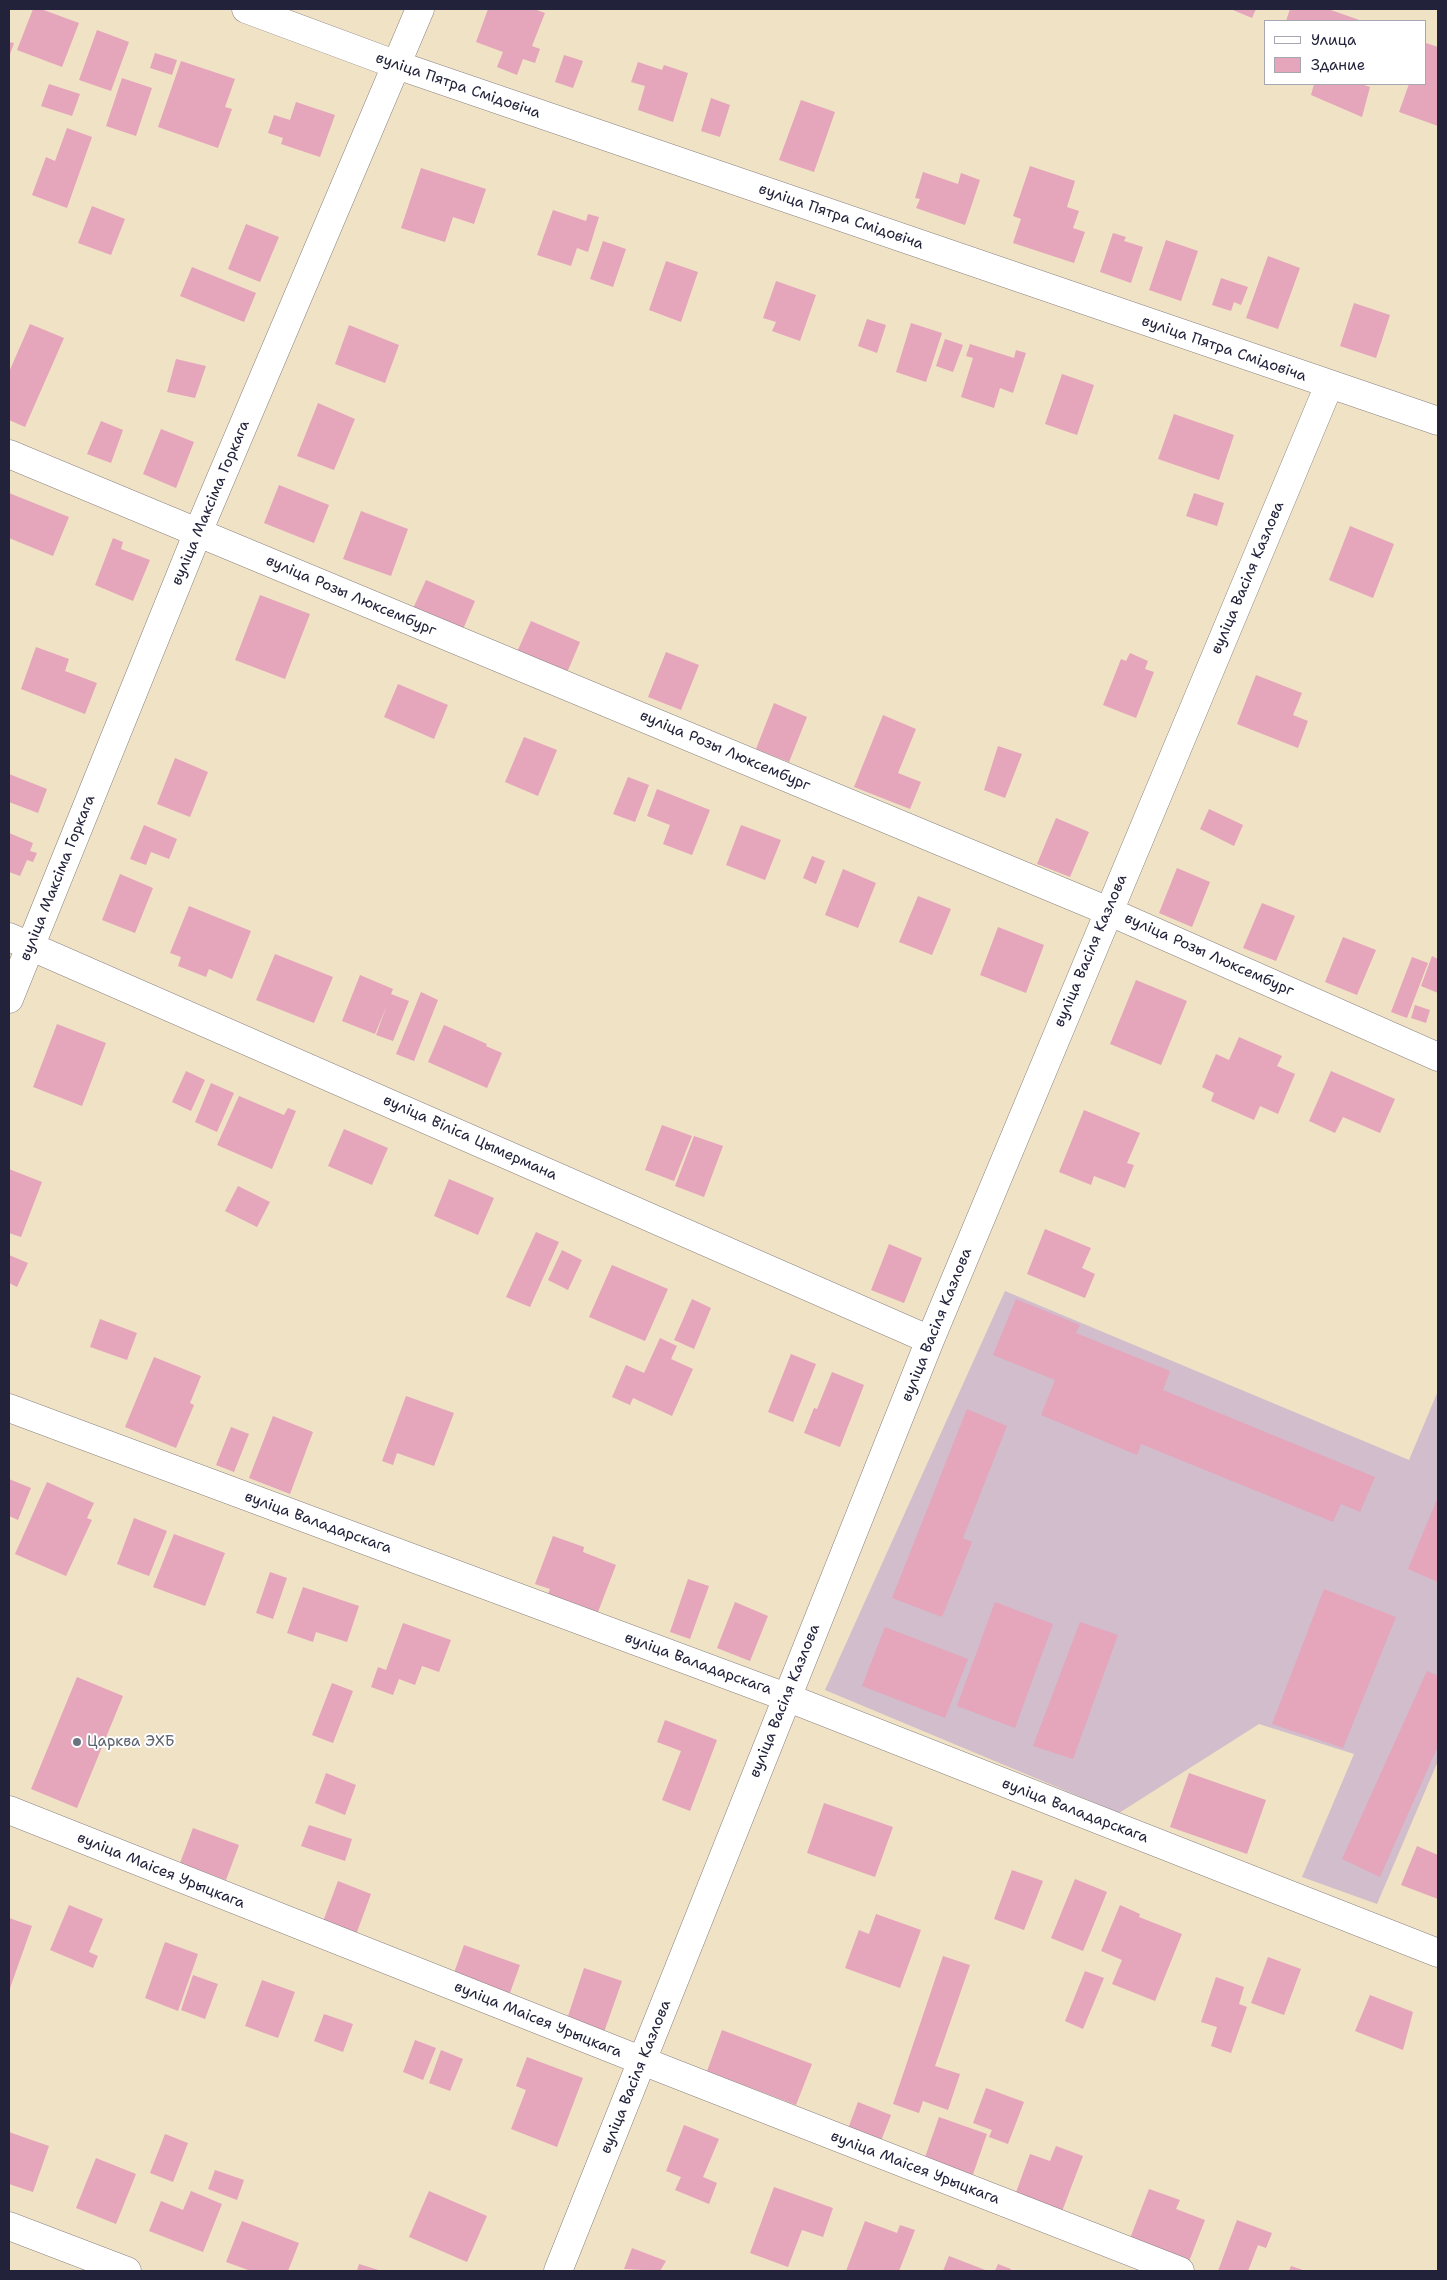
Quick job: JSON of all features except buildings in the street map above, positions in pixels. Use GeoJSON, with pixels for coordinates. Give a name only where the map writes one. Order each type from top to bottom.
{"type":"FeatureCollection","features":[{"type":"Feature","properties":{"kind":"street","name":"вуліца Пятра Смідовіча"},"geometry":{"type":"LineString","coordinates":[[246,9],[397,65],[1438,421]]}},
{"type":"Feature","properties":{"kind":"street","name":"вуліца Максіма Горкага"},"geometry":{"type":"LineString","coordinates":[[9,999],[20,941],[198,532],[420,9]]}},
{"type":"Feature","properties":{"kind":"street","name":"вуліца Васіля Казлова"},"geometry":{"type":"LineString","coordinates":[[558,2271],[930,1340],[1329,385]]}},
{"type":"Feature","properties":{"kind":"street","name":"вуліца Розы Люксембург"},"geometry":{"type":"LineString","coordinates":[[9,454],[1108,911],[1438,1058]]}},
{"type":"Feature","properties":{"kind":"street","name":"вуліца Віліса Цымермана"},"geometry":{"type":"LineString","coordinates":[[20,941],[930,1340]]}},
{"type":"Feature","properties":{"kind":"street","name":"вуліца Валадарскага"},"geometry":{"type":"LineString","coordinates":[[9,1408],[786,1697],[1438,1953]]}},
{"type":"Feature","properties":{"kind":"street","name":"вуліца Маісея Урыцкага"},"geometry":{"type":"LineString","coordinates":[[9,1810],[642,2061],[1180,2271]]}},
{"type":"Feature","properties":{"kind":"street"},"geometry":{"type":"LineString","coordinates":[[9,2226],[127,2271]]}},
{"type":"Feature","properties":{"kind":"shaded area"},"geometry":{"type":"Polygon","coordinates":[[[1005,1291],[1409,1460],[1438,1391],[1438,1761],[1377,1904],[1302,1877],[1354,1754],[1259,1724],[1119,1813],[825,1690],[1005,1291]]]}},
{"type":"Feature","properties":{"kind":"place","name":"Царква ЭХБ"},"geometry":{"type":"Point","coordinates":[77,1742]}}]}
